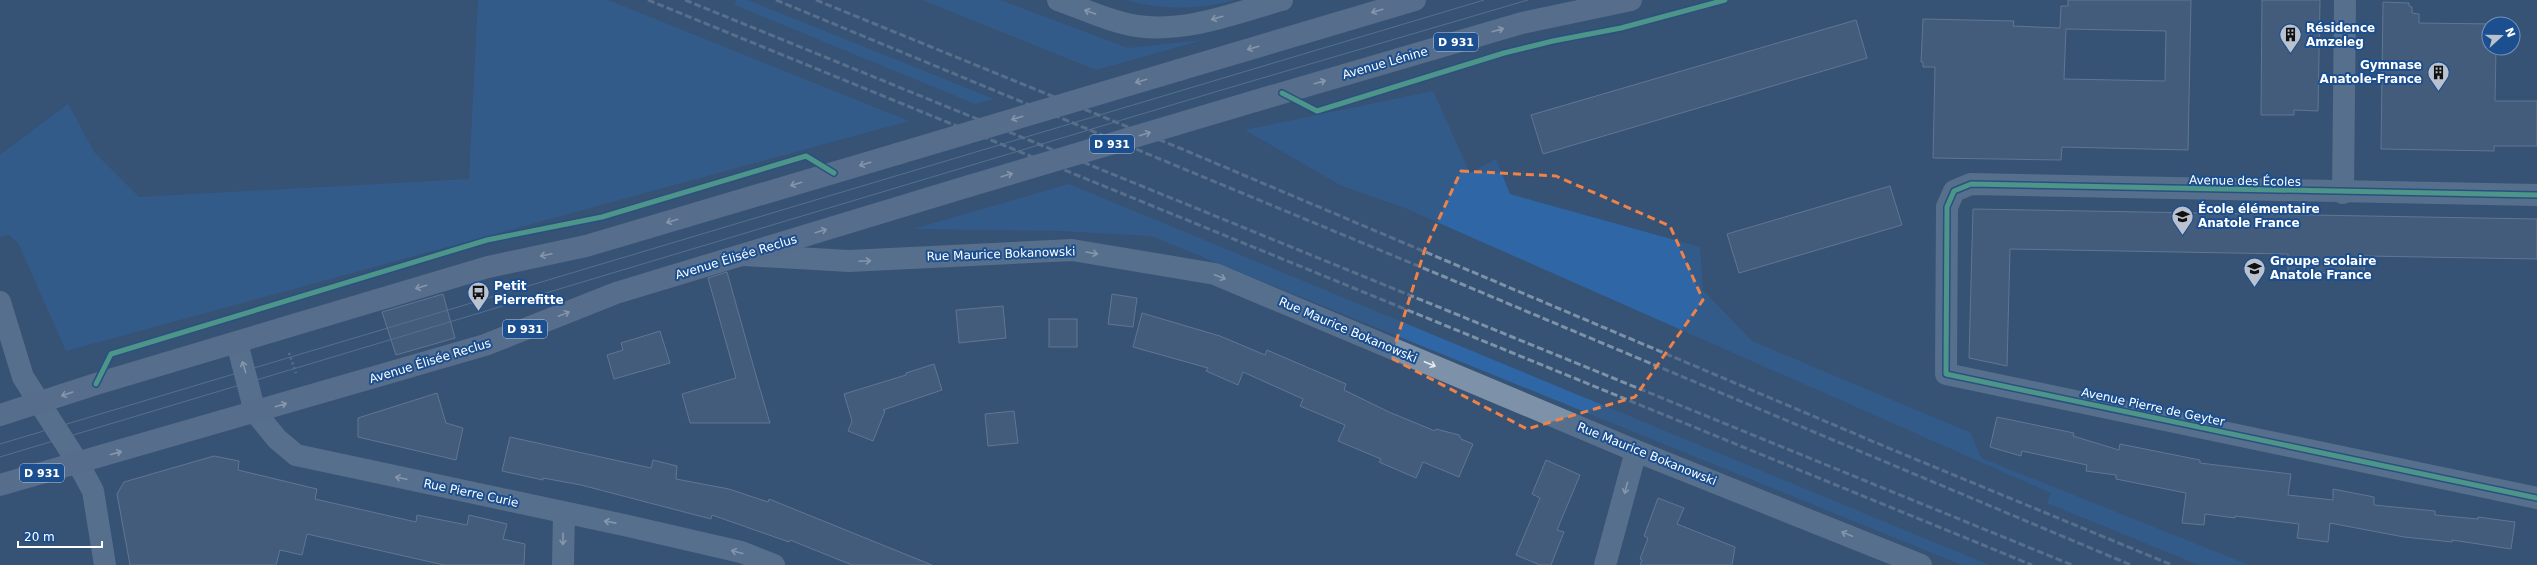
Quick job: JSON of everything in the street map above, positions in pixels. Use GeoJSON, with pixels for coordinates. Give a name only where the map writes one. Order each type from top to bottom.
{"type":"FeatureCollection","features":[{"type":"Feature","properties":{"kind":"main road"},"geometry":{"type":"LineString","coordinates":[[0,415],[488,267],[586,246],[1415,0]]}},
{"type":"Feature","properties":{"kind":"main road","name":"Avenue Lénine"},"geometry":{"type":"LineString","coordinates":[[969,186],[1522,23],[1631,0]]}},
{"type":"Feature","properties":{"kind":"main road","name":"Avenue Élisée Reclus"},"geometry":{"type":"LineString","coordinates":[[0,485],[486,345],[616,294],[969,186]]}},
{"type":"Feature","properties":{"kind":"street"},"geometry":{"type":"LineString","coordinates":[[1058,0],[1125,23],[1155,27],[1201,23],[1282,0]]}},
{"type":"Feature","properties":{"kind":"street"},"geometry":{"type":"LineString","coordinates":[[2343,193],[2345,0]]}},
{"type":"Feature","properties":{"kind":"street","name":"Avenue des Écoles"},"geometry":{"type":"LineString","coordinates":[[1954,191],[1971,184],[2343,193],[2537,195]]}},
{"type":"Feature","properties":{"kind":"street","name":"Avenue Pierre de Geyter"},"geometry":{"type":"LineString","coordinates":[[1954,191],[1947,207],[1946,374],[2537,498]]}},
{"type":"Feature","properties":{"kind":"street","name":"Rue Maurice Bokanowski"},"geometry":{"type":"LineString","coordinates":[[742,255],[849,261],[1072,250],[1215,274],[1636,451],[1878,556],[1921,565]]}},
{"type":"Feature","properties":{"kind":"street"},"geometry":{"type":"LineString","coordinates":[[0,302],[23,377],[38,404],[78,463],[93,491],[105,565]]}},
{"type":"Feature","properties":{"kind":"street","name":"Rue Pierre Curie"},"geometry":{"type":"LineString","coordinates":[[237,343],[256,412],[268,430],[296,455],[741,552],[774,565]]}},
{"type":"Feature","properties":{"kind":"street"},"geometry":{"type":"LineString","coordinates":[[1605,565],[1636,451]]}},
{"type":"Feature","properties":{"kind":"street"},"geometry":{"type":"LineString","coordinates":[[563,565],[564,513]]}},
{"type":"Feature","properties":{"kind":"path"},"geometry":{"type":"LineString","coordinates":[[282,329],[304,398]]}},
{"type":"Feature","properties":{"kind":"highlighted area"},"geometry":{"type":"Polygon","coordinates":[[[1461,171],[1556,176],[1670,226],[1703,300],[1635,397],[1527,429],[1391,358],[1425,249],[1461,171]]]}},
{"type":"Feature","properties":{"kind":"shaded area"},"geometry":{"type":"Polygon","coordinates":[[[478,0],[608,0],[909,121],[66,351],[18,243],[9,235],[0,237],[0,155],[68,104],[94,152],[139,197],[469,179],[478,0]]]}},
{"type":"Feature","properties":{"kind":"shaded area"},"geometry":{"type":"Polygon","coordinates":[[[736,0],[748,0],[994,99],[975,104],[735,5],[736,0]]]}},
{"type":"Feature","properties":{"kind":"shaded area"},"geometry":{"type":"Polygon","coordinates":[[[922,0],[1000,0],[1128,48],[1203,40],[1096,70],[922,0]]]}},
{"type":"Feature","properties":{"kind":"shaded area"},"geometry":{"type":"Polygon","coordinates":[[[1126,0],[1235,0],[1208,6],[1180,8],[1152,6],[1126,0]]]}},
{"type":"Feature","properties":{"kind":"shaded area"},"geometry":{"type":"Polygon","coordinates":[[[1433,91],[1470,173],[1496,159],[1510,194],[1700,247],[1703,290],[1752,341],[1971,433],[1981,458],[2249,565],[2199,565],[2047,503],[2051,493],[1405,208],[1342,186],[1245,130],[1433,91]]]}},
{"type":"Feature","properties":{"kind":"shaded area"},"geometry":{"type":"Polygon","coordinates":[[[1069,184],[1989,565],[1962,565],[1151,236],[1061,231],[913,229],[1069,184]]]}},
{"type":"Feature","properties":{"kind":"building"},"geometry":{"type":"Polygon","coordinates":[[[2068,0],[2191,0],[2188,150],[2062,147],[2061,160],[1933,158],[1935,67],[1923,67],[1923,62],[1921,62],[1923,19],[2014,21],[2013,26],[2060,28],[2061,6],[2068,6],[2068,0]],[[2066,29],[2064,79],[2165,81],[2166,31],[2066,29]]]}},
{"type":"Feature","properties":{"kind":"building","name":"Résidence Amzeleg"},"geometry":{"type":"Polygon","coordinates":[[[2262,0],[2320,0],[2318,111],[2294,110],[2294,115],[2261,115],[2262,0]]]}},
{"type":"Feature","properties":{"kind":"building","name":"Gymnase Anatole-France"},"geometry":{"type":"Polygon","coordinates":[[[2383,2],[2409,3],[2409,6],[2412,7],[2412,13],[2419,14],[2419,23],[2481,24],[2481,56],[2496,56],[2495,101],[2537,101],[2537,146],[2494,146],[2494,151],[2381,149],[2383,2]]]}},
{"type":"Feature","properties":{"kind":"building"},"geometry":{"type":"Polygon","coordinates":[[[1856,20],[1867,58],[1543,154],[1531,115],[1856,20]]]}},
{"type":"Feature","properties":{"kind":"building"},"geometry":{"type":"Polygon","coordinates":[[[1890,186],[1902,225],[1739,273],[1727,234],[1890,186]]]}},
{"type":"Feature","properties":{"kind":"building"},"geometry":{"type":"Polygon","coordinates":[[[1973,209],[2537,219],[2537,259],[2365,256],[2364,274],[2288,272],[2288,254],[2010,249],[2007,366],[1969,358],[1973,209]]]}},
{"type":"Feature","properties":{"kind":"building"},"geometry":{"type":"Polygon","coordinates":[[[727,272],[770,423],[690,423],[682,394],[736,378],[708,278],[727,272]]]}},
{"type":"Feature","properties":{"kind":"building"},"geometry":{"type":"Polygon","coordinates":[[[443,294],[455,338],[396,355],[382,312],[443,294]]]}},
{"type":"Feature","properties":{"kind":"building"},"geometry":{"type":"Polygon","coordinates":[[[1112,294],[1137,298],[1133,327],[1108,324],[1112,294]]]}},
{"type":"Feature","properties":{"kind":"building"},"geometry":{"type":"Polygon","coordinates":[[[1003,306],[1006,338],[959,343],[956,310],[1003,306]]]}},
{"type":"Feature","properties":{"kind":"building"},"geometry":{"type":"Polygon","coordinates":[[[1142,313],[1220,336],[1265,355],[1267,350],[1346,384],[1344,390],[1389,412],[1435,431],[1436,429],[1459,435],[1461,439],[1473,444],[1459,477],[1423,462],[1416,478],[1379,462],[1381,459],[1338,441],[1345,425],[1300,406],[1303,399],[1243,372],[1238,385],[1206,371],[1208,368],[1133,347],[1142,313]]]}},
{"type":"Feature","properties":{"kind":"building"},"geometry":{"type":"Polygon","coordinates":[[[1049,319],[1077,319],[1077,347],[1049,347],[1049,319]]]}},
{"type":"Feature","properties":{"kind":"building"},"geometry":{"type":"Polygon","coordinates":[[[660,331],[670,363],[614,379],[607,355],[623,350],[621,343],[660,331]]]}},
{"type":"Feature","properties":{"kind":"building"},"geometry":{"type":"Polygon","coordinates":[[[934,364],[942,390],[883,410],[885,411],[873,441],[848,431],[852,421],[844,394],[906,375],[906,373],[934,364]]]}},
{"type":"Feature","properties":{"kind":"building"},"geometry":{"type":"Polygon","coordinates":[[[437,393],[446,423],[463,428],[456,460],[358,437],[358,418],[437,393]]]}},
{"type":"Feature","properties":{"kind":"building"},"geometry":{"type":"Polygon","coordinates":[[[1014,411],[1018,443],[988,446],[985,414],[1014,411]]]}},
{"type":"Feature","properties":{"kind":"building"},"geometry":{"type":"Polygon","coordinates":[[[1997,417],[2074,433],[2073,436],[2119,450],[2120,444],[2200,460],[2200,463],[2291,474],[2288,495],[2333,500],[2333,489],[2374,497],[2374,505],[2435,511],[2435,515],[2478,519],[2478,517],[2515,522],[2511,549],[2452,540],[2452,542],[2404,537],[2330,523],[2328,542],[2297,538],[2299,524],[2205,514],[2204,525],[2182,523],[2186,493],[2116,479],[2116,475],[2086,471],[2087,465],[2022,451],[2021,456],[1990,447],[1997,417]]]}},
{"type":"Feature","properties":{"kind":"building"},"geometry":{"type":"Polygon","coordinates":[[[510,437],[651,468],[653,460],[677,466],[676,479],[729,489],[768,502],[769,499],[932,565],[852,565],[790,540],[789,542],[712,515],[711,519],[581,485],[543,478],[543,480],[502,471],[510,437]]]}},
{"type":"Feature","properties":{"kind":"building"},"geometry":{"type":"Polygon","coordinates":[[[214,456],[239,461],[238,470],[317,489],[315,499],[416,522],[417,515],[467,525],[469,515],[507,524],[503,539],[525,544],[524,565],[444,565],[307,534],[302,555],[280,550],[276,565],[130,565],[117,494],[124,482],[214,456]]]}},
{"type":"Feature","properties":{"kind":"building"},"geometry":{"type":"Polygon","coordinates":[[[1546,460],[1580,475],[1557,530],[1564,532],[1551,565],[1540,565],[1516,555],[1540,498],[1532,494],[1546,460]]]}},
{"type":"Feature","properties":{"kind":"building"},"geometry":{"type":"Polygon","coordinates":[[[1658,498],[1684,508],[1677,524],[1735,547],[1732,565],[1640,565],[1642,560],[1640,559],[1648,538],[1644,536],[1658,498]]]}},
{"type":"Feature","properties":{"kind":"tram line"},"geometry":{"type":"LineString","coordinates":[[0,444],[1484,0]]}},
{"type":"Feature","properties":{"kind":"tram line"},"geometry":{"type":"LineString","coordinates":[[0,457],[1225,89],[1528,0]]}},
{"type":"Feature","properties":{"kind":"railway"},"geometry":{"type":"LineString","coordinates":[[648,0],[2032,565]]}},
{"type":"Feature","properties":{"kind":"railway"},"geometry":{"type":"LineString","coordinates":[[685,0],[2072,565]]}},
{"type":"Feature","properties":{"kind":"railway"},"geometry":{"type":"LineString","coordinates":[[776,0],[1440,275],[2131,565]]}},
{"type":"Feature","properties":{"kind":"railway"},"geometry":{"type":"LineString","coordinates":[[816,0],[1182,149],[1898,452],[2172,565]]}},
{"type":"Feature","properties":{"kind":"cycle path"},"geometry":{"type":"LineString","coordinates":[[1282,93],[1317,111],[1504,53],[1553,41],[1621,28],[1725,0]]}},
{"type":"Feature","properties":{"kind":"cycle path"},"geometry":{"type":"LineString","coordinates":[[96,384],[111,354],[487,240],[602,217],[806,156],[834,173]]}},
{"type":"Feature","properties":{"kind":"cycle path"},"geometry":{"type":"LineString","coordinates":[[2537,195],[1971,184],[1954,191],[1947,207],[1946,374],[2537,498]]}},
{"type":"Feature","properties":{"kind":"place","name":"Résidence Amzeleg"},"geometry":{"type":"Point","coordinates":[2290,54]}},
{"type":"Feature","properties":{"kind":"place","name":"Gymnase Anatole-France"},"geometry":{"type":"Point","coordinates":[2438,92]}},
{"type":"Feature","properties":{"kind":"place","name":"École élémentaire Anatole France"},"geometry":{"type":"Point","coordinates":[2183,236]}},
{"type":"Feature","properties":{"kind":"place","name":"Groupe scolaire Anatole France"},"geometry":{"type":"Point","coordinates":[2254,288]}},
{"type":"Feature","properties":{"kind":"place","name":"Petit Pierrefitte"},"geometry":{"type":"Point","coordinates":[478,312]}}]}
